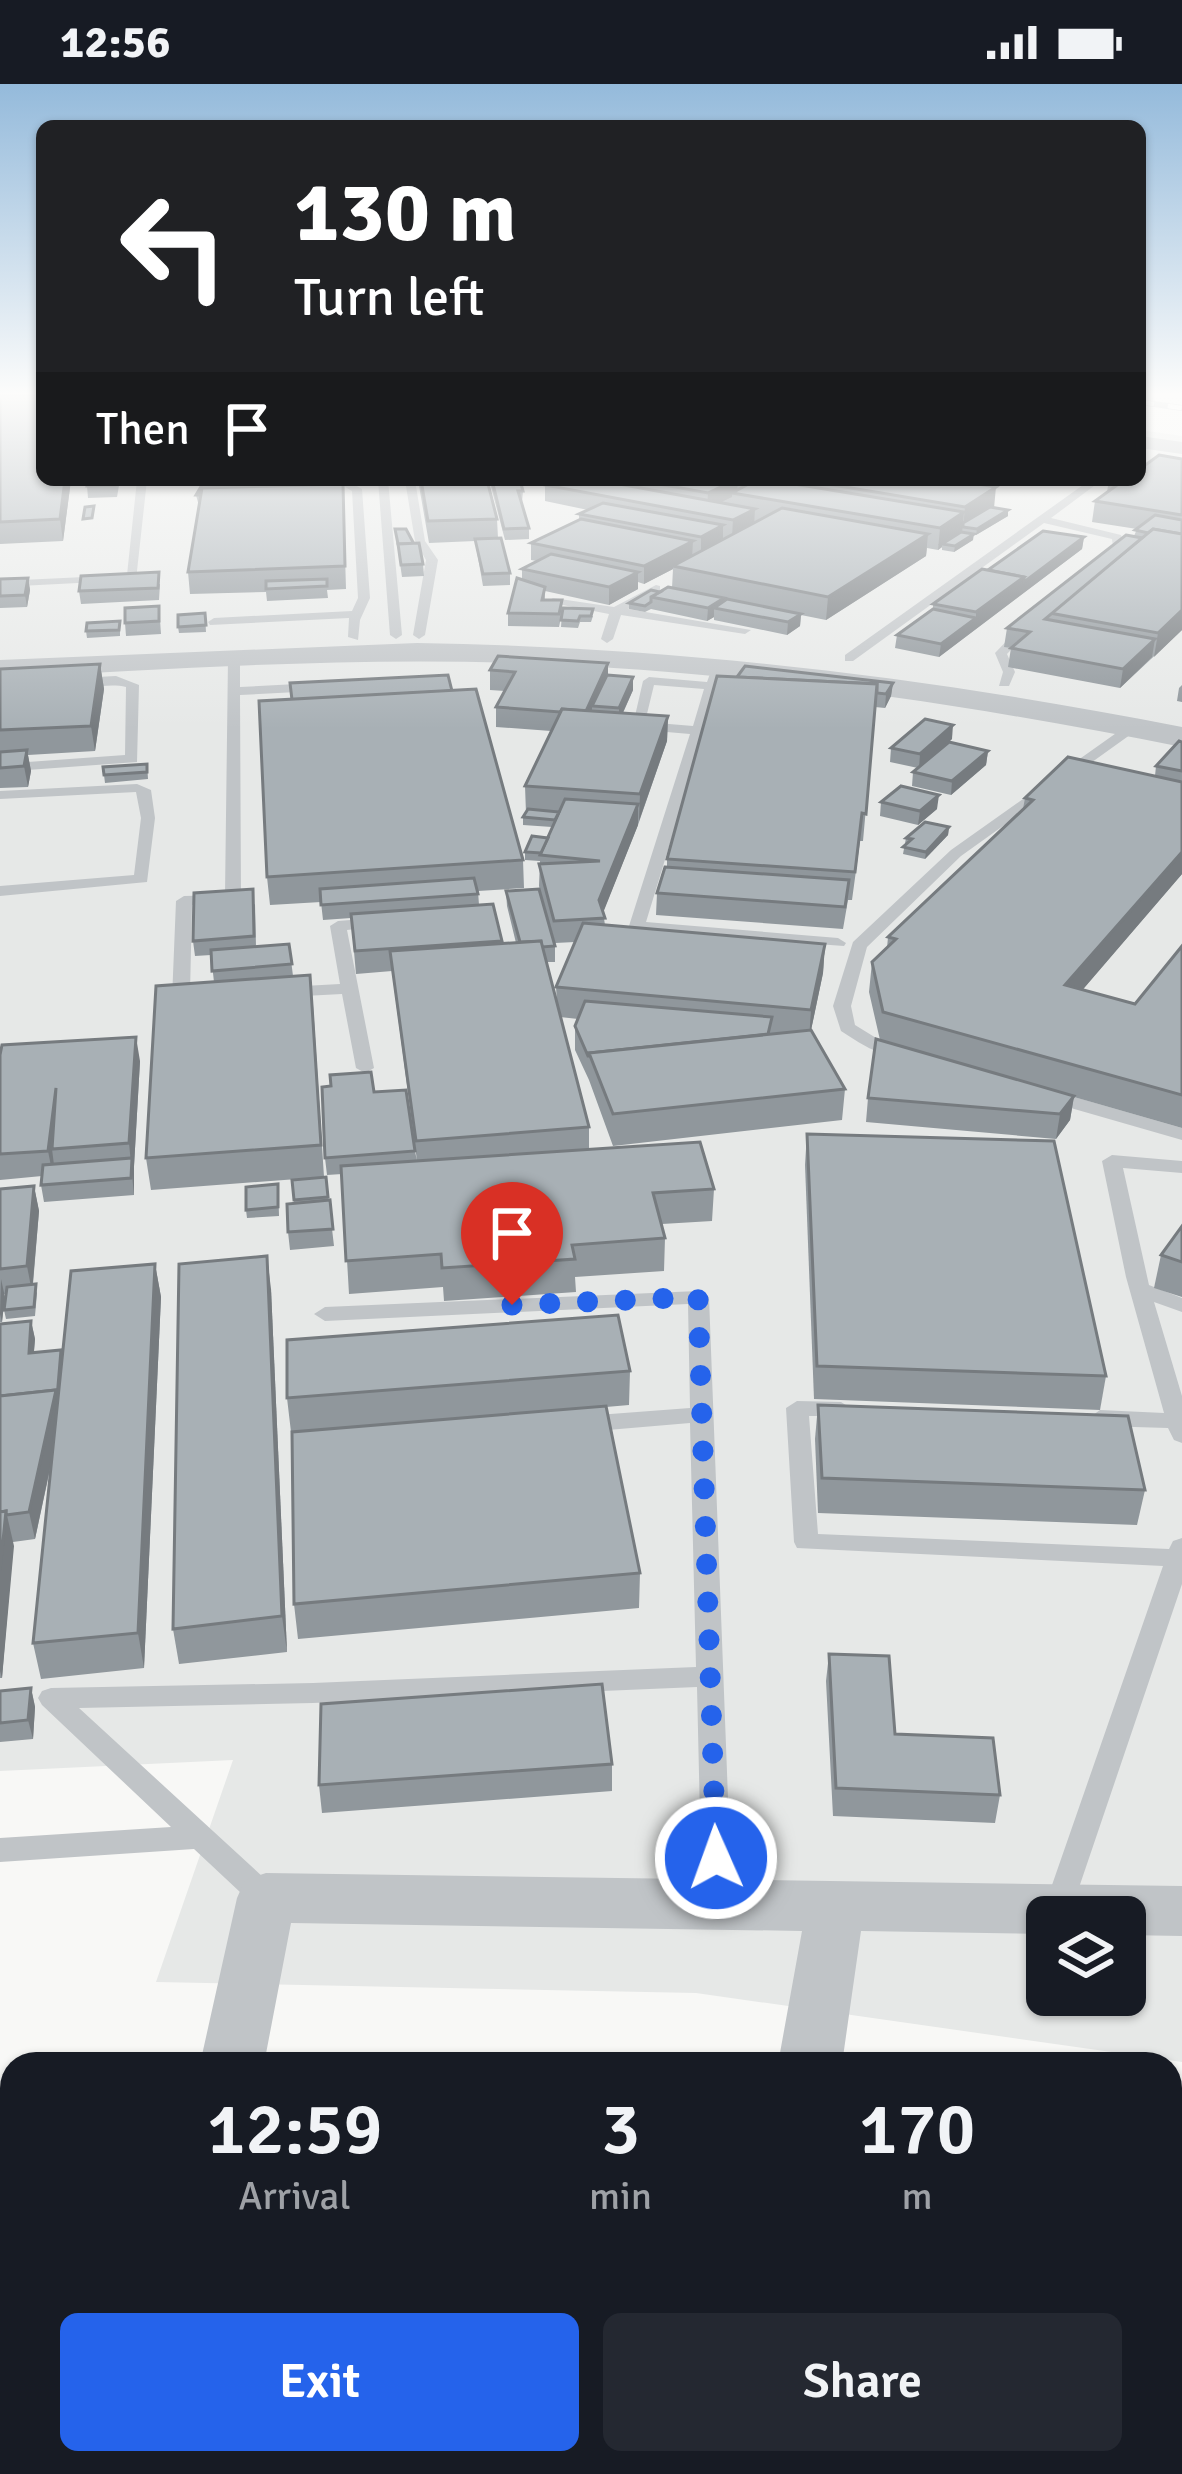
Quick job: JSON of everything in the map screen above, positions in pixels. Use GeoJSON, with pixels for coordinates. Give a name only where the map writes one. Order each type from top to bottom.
{"type":"FeatureCollection","features":[{"type":"Feature","properties":{"kind":"street"},"geometry":{"type":"LineString","coordinates":[[0,653],[355,626],[407,635],[611,625],[1004,682],[1182,716]]}},
{"type":"Feature","properties":{"kind":"street"},"geometry":{"type":"LineString","coordinates":[[0,669],[437,652],[715,676],[832,675],[1182,737]]}},
{"type":"Feature","properties":{"kind":"street"},"geometry":{"type":"LineString","coordinates":[[234,2052],[266,1898],[1026,1908]]}},
{"type":"Feature","properties":{"kind":"street"},"geometry":{"type":"LineString","coordinates":[[811,2052],[820,1978],[838,1905]]}},
{"type":"Feature","properties":{"kind":"street"},"geometry":{"type":"LineString","coordinates":[[1146,1910],[1182,1911]]}},
{"type":"Feature","properties":{"kind":"lane"},"geometry":{"type":"LineString","coordinates":[[0,584],[132,578],[139,507]]}},
{"type":"Feature","properties":{"kind":"lane"},"geometry":{"type":"LineString","coordinates":[[214,622],[355,626],[364,598],[358,507]]}},
{"type":"Feature","properties":{"kind":"lane"},"geometry":{"type":"LineString","coordinates":[[387,507],[407,635]]}},
{"type":"Feature","properties":{"kind":"lane"},"geometry":{"type":"LineString","coordinates":[[407,635],[432,560],[420,541],[414,507]]}},
{"type":"Feature","properties":{"kind":"lane"},"geometry":{"type":"LineString","coordinates":[[849,658],[1061,507]]}},
{"type":"Feature","properties":{"kind":"lane"},"geometry":{"type":"LineString","coordinates":[[1042,520],[1089,527],[1122,541],[1089,575]]}},
{"type":"Feature","properties":{"kind":"lane"},"geometry":{"type":"LineString","coordinates":[[611,625],[656,588]]}},
{"type":"Feature","properties":{"kind":"lane"},"geometry":{"type":"LineString","coordinates":[[553,602],[611,625],[746,630]]}},
{"type":"Feature","properties":{"kind":"lane"},"geometry":{"type":"LineString","coordinates":[[1004,682],[1009,672],[1002,658],[1005,645],[1039,617]]}},
{"type":"Feature","properties":{"kind":"lane"},"geometry":{"type":"LineString","coordinates":[[224,997],[181,999],[184,901],[233,898],[234,658]]}},
{"type":"Feature","properties":{"kind":"lane"},"geometry":{"type":"LineString","coordinates":[[698,730],[637,726],[649,681],[715,676],[637,926],[838,943]]}},
{"type":"Feature","properties":{"kind":"lane"},"geometry":{"type":"LineString","coordinates":[[0,685],[116,680],[133,686],[136,704],[132,760],[0,768]]}},
{"type":"Feature","properties":{"kind":"lane"},"geometry":{"type":"LineString","coordinates":[[236,691],[324,686]]}},
{"type":"Feature","properties":{"kind":"lane"},"geometry":{"type":"LineString","coordinates":[[919,1058],[875,1045],[847,1027],[842,1006],[859,945],[956,854],[1134,727]]}},
{"type":"Feature","properties":{"kind":"lane"},"geometry":{"type":"LineString","coordinates":[[1068,773],[1090,778]]}},
{"type":"Feature","properties":{"kind":"lane"},"geometry":{"type":"LineString","coordinates":[[0,796],[137,788],[144,790],[148,818],[141,879],[0,891]]}},
{"type":"Feature","properties":{"kind":"lane"},"geometry":{"type":"LineString","coordinates":[[365,1068],[338,926],[403,921]]}},
{"type":"Feature","properties":{"kind":"lane"},"geometry":{"type":"LineString","coordinates":[[266,994],[351,988]]}},
{"type":"Feature","properties":{"kind":"lane"},"geometry":{"type":"LineString","coordinates":[[1029,1090],[1182,1134]]}},
{"type":"Feature","properties":{"kind":"lane"},"geometry":{"type":"LineString","coordinates":[[1082,1418],[1180,1428],[1139,1289],[1112,1161],[1182,1167]]}},
{"type":"Feature","properties":{"kind":"lane"},"geometry":{"type":"LineString","coordinates":[[1139,1289],[1182,1305]]}},
{"type":"Feature","properties":{"kind":"lane"},"geometry":{"type":"LineString","coordinates":[[326,1314],[698,1297],[717,1904]]}},
{"type":"Feature","properties":{"kind":"lane"},"geometry":{"type":"LineString","coordinates":[[868,1410],[797,1408],[806,1542],[1180,1553],[1062,1896]]}},
{"type":"Feature","properties":{"kind":"lane"},"geometry":{"type":"LineString","coordinates":[[567,1425],[703,1415]]}},
{"type":"Feature","properties":{"kind":"lane"},"geometry":{"type":"LineString","coordinates":[[17,1701],[313,1694],[710,1676]]}},
{"type":"Feature","properties":{"kind":"lane"},"geometry":{"type":"LineString","coordinates":[[51,1698],[266,1898]]}},
{"type":"Feature","properties":{"kind":"lane"},"geometry":{"type":"LineString","coordinates":[[0,1850],[201,1837]]}},
{"type":"Feature","properties":{"kind":"shaded area"},"geometry":{"type":"Polygon","coordinates":[[[0,507],[1182,507],[1182,2052],[1112,2052],[696,1993],[156,1982],[233,1760],[0,1771],[0,507]]]}},
{"type":"Feature","properties":{"kind":"building"},"geometry":{"type":"Polygon","coordinates":[[[0,507],[62,507],[60,519],[0,522],[0,507]]]}},
{"type":"Feature","properties":{"kind":"building"},"geometry":{"type":"Polygon","coordinates":[[[85,507],[94,507],[92,518],[83,519],[85,507]]]}},
{"type":"Feature","properties":{"kind":"building"},"geometry":{"type":"Polygon","coordinates":[[[199,507],[344,507],[345,566],[188,572],[199,507]]]}},
{"type":"Feature","properties":{"kind":"building"},"geometry":{"type":"Polygon","coordinates":[[[426,507],[494,507],[497,519],[428,521],[426,507]]]}},
{"type":"Feature","properties":{"kind":"building"},"geometry":{"type":"Polygon","coordinates":[[[498,507],[523,507],[529,528],[504,529],[498,507]]]}},
{"type":"Feature","properties":{"kind":"building"},"geometry":{"type":"Polygon","coordinates":[[[595,507],[622,507],[723,525],[701,537],[579,514],[595,507]]]}},
{"type":"Feature","properties":{"kind":"building"},"geometry":{"type":"Polygon","coordinates":[[[661,507],[755,509],[733,520],[661,507]]]}},
{"type":"Feature","properties":{"kind":"building"},"geometry":{"type":"Polygon","coordinates":[[[812,507],[931,507],[964,512],[940,528],[812,507]]]}},
{"type":"Feature","properties":{"kind":"building"},"geometry":{"type":"Polygon","coordinates":[[[990,507],[1008,510],[977,529],[963,527],[963,523],[990,507]]]}},
{"type":"Feature","properties":{"kind":"building"},"geometry":{"type":"Polygon","coordinates":[[[1129,507],[1182,507],[1182,515],[1129,507]]]}},
{"type":"Feature","properties":{"kind":"building"},"geometry":{"type":"Polygon","coordinates":[[[782,508],[928,534],[828,597],[673,566],[782,508]]]}},
{"type":"Feature","properties":{"kind":"building"},"geometry":{"type":"Polygon","coordinates":[[[1155,515],[1182,520],[1182,534],[1135,530],[1155,515]]]}},
{"type":"Feature","properties":{"kind":"building"},"geometry":{"type":"Polygon","coordinates":[[[581,519],[693,541],[644,566],[531,543],[581,519]]]}},
{"type":"Feature","properties":{"kind":"building"},"geometry":{"type":"Polygon","coordinates":[[[395,529],[406,529],[414,544],[398,544],[395,529]]]}},
{"type":"Feature","properties":{"kind":"building"},"geometry":{"type":"Polygon","coordinates":[[[1153,529],[1182,534],[1182,610],[1158,633],[1050,613],[1153,529]]]}},
{"type":"Feature","properties":{"kind":"building"},"geometry":{"type":"Polygon","coordinates":[[[1043,531],[1084,537],[1024,582],[1024,577],[988,570],[1043,531]]]}},
{"type":"Feature","properties":{"kind":"building"},"geometry":{"type":"Polygon","coordinates":[[[961,532],[974,534],[955,546],[942,544],[961,532]]]}},
{"type":"Feature","properties":{"kind":"building"},"geometry":{"type":"Polygon","coordinates":[[[1126,535],[1142,538],[1045,619],[1155,639],[1123,669],[1011,648],[1030,632],[1007,628],[1126,535]]]}},
{"type":"Feature","properties":{"kind":"building"},"geometry":{"type":"Polygon","coordinates":[[[501,538],[510,573],[483,574],[475,539],[501,538]]]}},
{"type":"Feature","properties":{"kind":"building"},"geometry":{"type":"Polygon","coordinates":[[[419,543],[423,564],[401,565],[398,544],[419,543]]]}},
{"type":"Feature","properties":{"kind":"building"},"geometry":{"type":"Polygon","coordinates":[[[551,554],[638,572],[609,587],[522,569],[551,554]]]}},
{"type":"Feature","properties":{"kind":"building"},"geometry":{"type":"Polygon","coordinates":[[[982,569],[1024,577],[976,612],[933,604],[982,569]]]}},
{"type":"Feature","properties":{"kind":"building"},"geometry":{"type":"Polygon","coordinates":[[[159,572],[158,588],[79,591],[81,576],[159,572]]]}},
{"type":"Feature","properties":{"kind":"building"},"geometry":{"type":"Polygon","coordinates":[[[28,578],[25,595],[0,596],[0,579],[28,578]]]}},
{"type":"Feature","properties":{"kind":"building"},"geometry":{"type":"Polygon","coordinates":[[[517,578],[545,587],[542,600],[562,600],[559,614],[508,613],[517,578]]]}},
{"type":"Feature","properties":{"kind":"building"},"geometry":{"type":"Polygon","coordinates":[[[327,579],[327,586],[266,589],[266,581],[327,579]]]}},
{"type":"Feature","properties":{"kind":"building"},"geometry":{"type":"Polygon","coordinates":[[[668,587],[724,598],[708,608],[651,597],[668,587]]]}},
{"type":"Feature","properties":{"kind":"building"},"geometry":{"type":"Polygon","coordinates":[[[651,590],[660,592],[645,606],[629,603],[651,590]]]}},
{"type":"Feature","properties":{"kind":"building"},"geometry":{"type":"Polygon","coordinates":[[[727,599],[801,614],[788,622],[714,608],[727,599]]]}},
{"type":"Feature","properties":{"kind":"building"},"geometry":{"type":"Polygon","coordinates":[[[159,606],[159,621],[125,623],[125,608],[159,606]]]}},
{"type":"Feature","properties":{"kind":"building"},"geometry":{"type":"Polygon","coordinates":[[[563,608],[593,609],[591,616],[580,616],[578,621],[561,620],[563,608]]]}},
{"type":"Feature","properties":{"kind":"building"},"geometry":{"type":"Polygon","coordinates":[[[933,609],[976,618],[941,644],[897,635],[933,609]]]}},
{"type":"Feature","properties":{"kind":"building"},"geometry":{"type":"Polygon","coordinates":[[[205,613],[206,625],[178,627],[178,615],[205,613]]]}},
{"type":"Feature","properties":{"kind":"building"},"geometry":{"type":"Polygon","coordinates":[[[120,621],[119,630],[86,631],[87,623],[120,621]]]}},
{"type":"Feature","properties":{"kind":"building"},"geometry":{"type":"Polygon","coordinates":[[[498,656],[608,663],[586,711],[560,712],[496,707],[515,672],[490,670],[498,656]]]}},
{"type":"Feature","properties":{"kind":"building"},"geometry":{"type":"Polygon","coordinates":[[[100,664],[91,726],[0,730],[0,669],[100,664]]]}},
{"type":"Feature","properties":{"kind":"building"},"geometry":{"type":"Polygon","coordinates":[[[745,666],[893,683],[886,694],[877,693],[877,684],[737,677],[745,666]]]}},
{"type":"Feature","properties":{"kind":"building"},"geometry":{"type":"Polygon","coordinates":[[[448,675],[452,691],[292,700],[290,683],[448,675]]]}},
{"type":"Feature","properties":{"kind":"building"},"geometry":{"type":"Polygon","coordinates":[[[607,675],[633,677],[619,708],[592,706],[607,675]]]}},
{"type":"Feature","properties":{"kind":"building"},"geometry":{"type":"Polygon","coordinates":[[[717,676],[877,684],[866,814],[862,813],[855,872],[667,859],[717,676]]]}},
{"type":"Feature","properties":{"kind":"building"},"geometry":{"type":"Polygon","coordinates":[[[476,689],[523,860],[267,877],[259,701],[476,689]]]}},
{"type":"Feature","properties":{"kind":"building"},"geometry":{"type":"Polygon","coordinates":[[[562,709],[668,716],[640,794],[525,786],[562,709]]]}},
{"type":"Feature","properties":{"kind":"building"},"geometry":{"type":"Polygon","coordinates":[[[925,719],[953,725],[920,754],[891,748],[925,719]]]}},
{"type":"Feature","properties":{"kind":"building"},"geometry":{"type":"Polygon","coordinates":[[[1179,741],[1182,771],[1156,766],[1179,741]]]}},
{"type":"Feature","properties":{"kind":"building"},"geometry":{"type":"Polygon","coordinates":[[[949,742],[988,751],[952,781],[913,772],[949,742]]]}},
{"type":"Feature","properties":{"kind":"building"},"geometry":{"type":"Polygon","coordinates":[[[27,750],[24,766],[0,768],[0,752],[27,750]]]}},
{"type":"Feature","properties":{"kind":"building"},"geometry":{"type":"Polygon","coordinates":[[[1068,757],[1182,782],[1182,852],[1065,985],[1135,1004],[1182,946],[1182,1095],[883,1012],[872,962],[896,939],[888,937],[1033,800],[1025,798],[1068,757]]]}},
{"type":"Feature","properties":{"kind":"building"},"geometry":{"type":"Polygon","coordinates":[[[147,764],[147,772],[104,775],[103,767],[147,764]]]}},
{"type":"Feature","properties":{"kind":"building"},"geometry":{"type":"Polygon","coordinates":[[[901,786],[939,795],[920,811],[881,802],[901,786]]]}},
{"type":"Feature","properties":{"kind":"building"},"geometry":{"type":"Polygon","coordinates":[[[565,799],[638,804],[599,900],[605,918],[554,921],[539,864],[600,861],[540,855],[565,799]]]}},
{"type":"Feature","properties":{"kind":"building"},"geometry":{"type":"Polygon","coordinates":[[[528,809],[559,812],[555,820],[523,817],[528,809]]]}},
{"type":"Feature","properties":{"kind":"building"},"geometry":{"type":"Polygon","coordinates":[[[925,822],[949,827],[926,852],[903,847],[912,839],[906,838],[925,822]]]}},
{"type":"Feature","properties":{"kind":"building"},"geometry":{"type":"Polygon","coordinates":[[[532,836],[548,838],[541,853],[525,852],[532,836]]]}},
{"type":"Feature","properties":{"kind":"building"},"geometry":{"type":"Polygon","coordinates":[[[665,867],[849,880],[845,907],[657,893],[665,867]]]}},
{"type":"Feature","properties":{"kind":"building"},"geometry":{"type":"Polygon","coordinates":[[[474,878],[478,894],[321,905],[320,889],[474,878]]]}},
{"type":"Feature","properties":{"kind":"building"},"geometry":{"type":"Polygon","coordinates":[[[253,889],[254,936],[193,941],[194,893],[253,889]]]}},
{"type":"Feature","properties":{"kind":"building"},"geometry":{"type":"Polygon","coordinates":[[[539,889],[555,946],[520,942],[506,891],[539,889]]]}},
{"type":"Feature","properties":{"kind":"building"},"geometry":{"type":"Polygon","coordinates":[[[493,904],[502,941],[355,951],[351,914],[493,904]]]}},
{"type":"Feature","properties":{"kind":"building"},"geometry":{"type":"Polygon","coordinates":[[[583,923],[825,944],[811,1010],[556,987],[583,923]]]}},
{"type":"Feature","properties":{"kind":"building"},"geometry":{"type":"Polygon","coordinates":[[[541,941],[589,1127],[416,1141],[390,951],[541,941]]]}},
{"type":"Feature","properties":{"kind":"building"},"geometry":{"type":"Polygon","coordinates":[[[289,944],[292,964],[212,971],[211,950],[289,944]]]}},
{"type":"Feature","properties":{"kind":"building"},"geometry":{"type":"Polygon","coordinates":[[[310,975],[321,1145],[146,1158],[156,986],[310,975]]]}},
{"type":"Feature","properties":{"kind":"building"},"geometry":{"type":"Polygon","coordinates":[[[585,1001],[772,1017],[768,1034],[588,1056],[575,1026],[585,1001]]]}},
{"type":"Feature","properties":{"kind":"building"},"geometry":{"type":"Polygon","coordinates":[[[811,1030],[845,1089],[613,1114],[589,1053],[811,1030]]]}},
{"type":"Feature","properties":{"kind":"building"},"geometry":{"type":"Polygon","coordinates":[[[136,1037],[129,1143],[52,1149],[56,1088],[48,1151],[0,1154],[2,1045],[136,1037]]]}},
{"type":"Feature","properties":{"kind":"building"},"geometry":{"type":"Polygon","coordinates":[[[876,1039],[1074,1096],[1060,1114],[868,1098],[876,1039]]]}},
{"type":"Feature","properties":{"kind":"building"},"geometry":{"type":"Polygon","coordinates":[[[371,1072],[374,1092],[406,1090],[415,1151],[325,1158],[322,1087],[331,1086],[330,1075],[371,1072]]]}},
{"type":"Feature","properties":{"kind":"building"},"geometry":{"type":"Polygon","coordinates":[[[807,1134],[1054,1141],[1106,1376],[817,1366],[807,1134]]]}},
{"type":"Feature","properties":{"kind":"building"},"geometry":{"type":"Polygon","coordinates":[[[700,1142],[714,1189],[653,1193],[665,1238],[572,1245],[575,1259],[442,1268],[441,1254],[346,1261],[341,1166],[700,1142]]]}},
{"type":"Feature","properties":{"kind":"building"},"geometry":{"type":"Polygon","coordinates":[[[132,1158],[131,1178],[41,1185],[43,1165],[132,1158]]]}},
{"type":"Feature","properties":{"kind":"building"},"geometry":{"type":"Polygon","coordinates":[[[326,1177],[328,1197],[294,1200],[292,1180],[326,1177]]]}},
{"type":"Feature","properties":{"kind":"building"},"geometry":{"type":"Polygon","coordinates":[[[278,1184],[278,1207],[246,1210],[246,1187],[278,1184]]]}},
{"type":"Feature","properties":{"kind":"building"},"geometry":{"type":"Polygon","coordinates":[[[34,1186],[27,1266],[0,1269],[0,1189],[34,1186]]]}},
{"type":"Feature","properties":{"kind":"building"},"geometry":{"type":"Polygon","coordinates":[[[330,1200],[333,1229],[288,1232],[287,1204],[330,1200]]]}},
{"type":"Feature","properties":{"kind":"building"},"geometry":{"type":"Polygon","coordinates":[[[1182,1226],[1182,1262],[1161,1255],[1182,1226]]]}},
{"type":"Feature","properties":{"kind":"building"},"geometry":{"type":"Polygon","coordinates":[[[267,1256],[282,1616],[173,1629],[179,1264],[267,1256]]]}},
{"type":"Feature","properties":{"kind":"building"},"geometry":{"type":"Polygon","coordinates":[[[155,1264],[138,1633],[33,1643],[71,1271],[155,1264]]]}},
{"type":"Feature","properties":{"kind":"building"},"geometry":{"type":"Polygon","coordinates":[[[36,1284],[34,1307],[4,1310],[7,1287],[36,1284]]]}},
{"type":"Feature","properties":{"kind":"building"},"geometry":{"type":"Polygon","coordinates":[[[618,1315],[630,1371],[287,1398],[287,1340],[618,1315]]]}},
{"type":"Feature","properties":{"kind":"building"},"geometry":{"type":"Polygon","coordinates":[[[31,1321],[29,1353],[61,1350],[57,1398],[56,1390],[0,1396],[0,1324],[31,1321]]]}},
{"type":"Feature","properties":{"kind":"building"},"geometry":{"type":"Polygon","coordinates":[[[56,1390],[29,1512],[6,1515],[0,1512],[0,1396],[56,1390]]]}},
{"type":"Feature","properties":{"kind":"building"},"geometry":{"type":"Polygon","coordinates":[[[818,1405],[1128,1416],[1145,1490],[822,1478],[818,1405]]]}},
{"type":"Feature","properties":{"kind":"building"},"geometry":{"type":"Polygon","coordinates":[[[606,1406],[640,1573],[294,1604],[292,1432],[606,1406]]]}},
{"type":"Feature","properties":{"kind":"building"},"geometry":{"type":"Polygon","coordinates":[[[6,1511],[0,1570],[0,1512],[6,1511]]]}},
{"type":"Feature","properties":{"kind":"building"},"geometry":{"type":"Polygon","coordinates":[[[829,1654],[889,1656],[895,1734],[993,1738],[1000,1795],[836,1788],[829,1654]]]}},
{"type":"Feature","properties":{"kind":"building"},"geometry":{"type":"Polygon","coordinates":[[[602,1684],[612,1764],[319,1785],[321,1704],[602,1684]]]}},
{"type":"Feature","properties":{"kind":"building"},"geometry":{"type":"Polygon","coordinates":[[[31,1688],[28,1720],[0,1723],[0,1691],[31,1688]]]}},
{"type":"Feature","properties":{"kind":"route"},"geometry":{"type":"LineString","coordinates":[[512,1305],[698,1297],[716,1858]]}}]}
